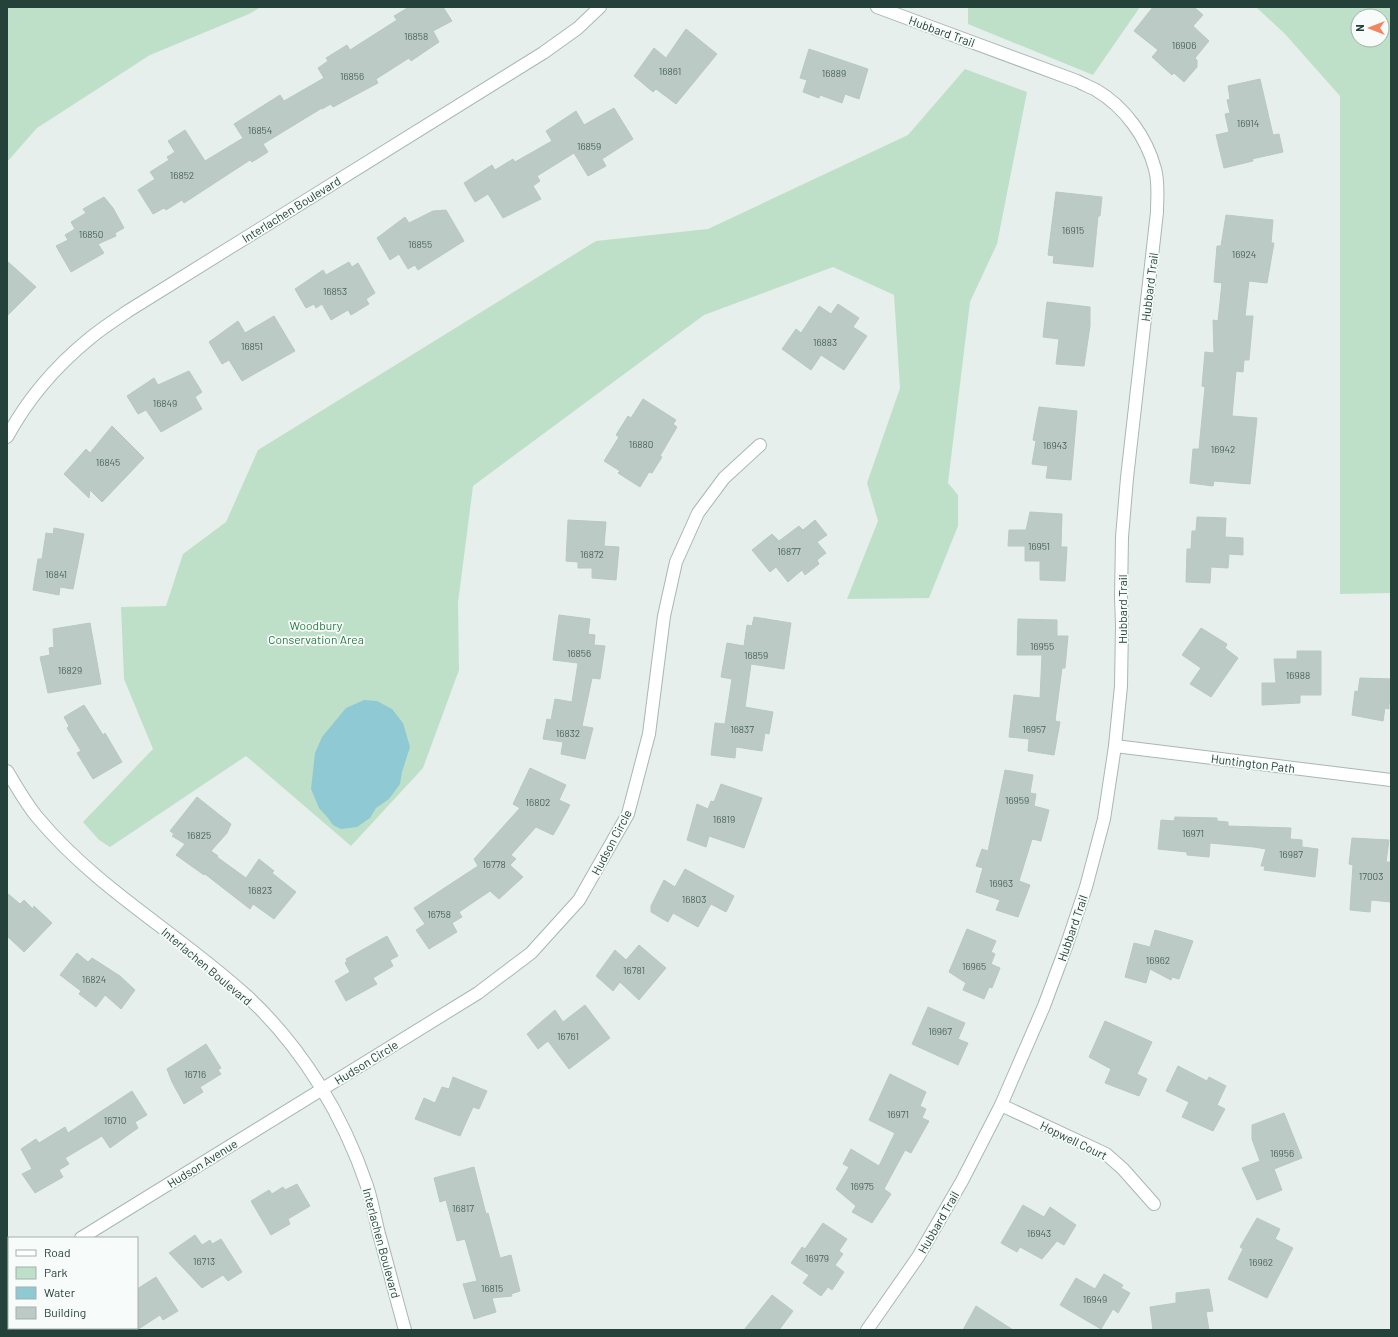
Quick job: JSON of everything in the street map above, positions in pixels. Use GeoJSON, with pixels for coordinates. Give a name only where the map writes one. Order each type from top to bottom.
{"type":"FeatureCollection","features":[{"type":"Feature","properties":{"kind":"street","name":"Interlachen Boulevard"},"geometry":{"type":"LineString","coordinates":[[7,437],[30,400],[58,368],[89,339],[128,310],[543,53],[578,28],[600,7]]}},
{"type":"Feature","properties":{"kind":"street","name":"Hubbard Trail"},"geometry":{"type":"LineString","coordinates":[[867,1330],[918,1257],[962,1181],[1001,1105],[1046,999],[1066,947],[1086,887],[1104,819],[1115,746],[1121,686],[1122,537],[1127,478],[1157,212],[1156,170],[1149,152],[1139,133],[1113,102],[1096,90],[1069,79],[877,7]]}},
{"type":"Feature","properties":{"kind":"street","name":"Hudson Circle"},"geometry":{"type":"LineString","coordinates":[[322,1088],[478,993],[531,953],[579,900],[628,814],[649,734],[664,616],[676,562],[698,513],[724,478],[760,445]]}},
{"type":"Feature","properties":{"kind":"street","name":"Huntington Path"},"geometry":{"type":"LineString","coordinates":[[1115,746],[1391,780]]}},
{"type":"Feature","properties":{"kind":"street","name":"Interlachen Boulevard"},"geometry":{"type":"LineString","coordinates":[[7,771],[37,817],[56,839],[91,872],[227,979],[250,999],[288,1040],[322,1088],[347,1134],[367,1186],[405,1330]]}},
{"type":"Feature","properties":{"kind":"street","name":"Hudson Avenue"},"geometry":{"type":"LineString","coordinates":[[83,1237],[322,1088]]}},
{"type":"Feature","properties":{"kind":"street","name":"Hopwell Court"},"geometry":{"type":"LineString","coordinates":[[1001,1105],[1106,1154],[1123,1169],[1154,1204]]}},
{"type":"Feature","properties":{"kind":"green space"},"geometry":{"type":"Polygon","coordinates":[[[7,7],[261,7],[249,14],[150,55],[37,128],[7,162],[7,7]]]}},
{"type":"Feature","properties":{"kind":"green space"},"geometry":{"type":"Polygon","coordinates":[[[968,7],[1140,7],[1093,75],[968,24],[968,7]]]}},
{"type":"Feature","properties":{"kind":"green space"},"geometry":{"type":"Polygon","coordinates":[[[1256,7],[1391,7],[1391,593],[1340,594],[1340,96],[1285,34],[1256,7]]]}},
{"type":"Feature","properties":{"kind":"green space","name":"Woodbury Conservation Area"},"geometry":{"type":"Polygon","coordinates":[[[965,69],[1027,92],[997,244],[970,302],[948,483],[958,495],[958,526],[929,598],[847,599],[878,521],[867,483],[900,388],[894,295],[833,267],[704,315],[473,486],[458,603],[459,670],[423,768],[351,846],[246,756],[110,847],[99,840],[83,822],[153,749],[124,679],[121,607],[166,606],[183,554],[226,522],[258,450],[596,241],[708,229],[908,135],[965,69]]]}},
{"type":"Feature","properties":{"kind":"water"},"geometry":{"type":"Polygon","coordinates":[[[364,700],[377,701],[392,709],[403,723],[410,747],[402,772],[400,784],[389,799],[376,808],[370,818],[357,827],[341,829],[333,825],[319,808],[311,789],[315,753],[322,737],[346,708],[364,700]]]}},
{"type":"Feature","properties":{"kind":"building"},"geometry":{"type":"Polygon","coordinates":[[[409,7],[443,7],[452,21],[433,31],[439,42],[411,61],[409,58],[376,79],[378,83],[333,107],[331,104],[322,108],[263,144],[268,152],[252,162],[250,160],[184,203],[182,200],[166,210],[164,208],[153,214],[138,190],[155,179],[150,172],[169,160],[167,157],[175,152],[168,141],[185,130],[205,161],[243,138],[234,124],[280,95],[284,101],[324,78],[318,68],[328,61],[326,58],[347,45],[350,50],[397,20],[394,16],[409,7]]]}},
{"type":"Feature","properties":{"kind":"building"},"geometry":{"type":"Polygon","coordinates":[[[1153,7],[1194,7],[1203,15],[1193,26],[1209,41],[1195,58],[1197,60],[1197,67],[1184,82],[1174,73],[1172,75],[1152,57],[1158,50],[1134,31],[1153,7]]]}},
{"type":"Feature","properties":{"kind":"building"},"geometry":{"type":"Polygon","coordinates":[[[686,29],[717,54],[676,104],[656,89],[653,92],[634,76],[654,48],[666,58],[686,29]]]}},
{"type":"Feature","properties":{"kind":"building"},"geometry":{"type":"Polygon","coordinates":[[[809,49],[868,69],[859,99],[845,94],[842,103],[820,95],[819,98],[803,92],[807,80],[800,78],[809,49]]]}},
{"type":"Feature","properties":{"kind":"building"},"geometry":{"type":"Polygon","coordinates":[[[1260,79],[1273,135],[1279,134],[1283,152],[1252,159],[1253,161],[1224,168],[1216,135],[1229,132],[1225,114],[1230,113],[1227,100],[1230,99],[1228,86],[1260,79]]]}},
{"type":"Feature","properties":{"kind":"building"},"geometry":{"type":"Polygon","coordinates":[[[614,108],[633,139],[602,159],[606,166],[588,176],[574,153],[537,176],[540,181],[533,186],[541,199],[503,218],[488,194],[475,202],[464,183],[492,165],[495,170],[513,159],[515,162],[552,141],[546,131],[576,111],[584,125],[614,108]]]}},
{"type":"Feature","properties":{"kind":"building"},"geometry":{"type":"Polygon","coordinates":[[[1056,192],[1102,197],[1100,216],[1098,216],[1093,267],[1053,263],[1054,256],[1048,255],[1056,192]]]}},
{"type":"Feature","properties":{"kind":"building"},"geometry":{"type":"Polygon","coordinates":[[[104,197],[113,208],[124,228],[115,233],[116,236],[98,244],[104,253],[71,272],[56,246],[68,240],[65,235],[75,229],[71,222],[86,213],[83,209],[104,197]]]}},
{"type":"Feature","properties":{"kind":"building"},"geometry":{"type":"Polygon","coordinates":[[[446,210],[464,241],[418,270],[415,265],[408,269],[399,254],[390,260],[377,238],[405,217],[409,223],[433,211],[446,210]]]}},
{"type":"Feature","properties":{"kind":"building"},"geometry":{"type":"Polygon","coordinates":[[[1226,215],[1273,220],[1271,243],[1274,243],[1267,283],[1249,281],[1245,316],[1253,316],[1249,360],[1244,360],[1243,372],[1236,371],[1232,416],[1257,418],[1250,484],[1214,481],[1213,486],[1190,483],[1193,449],[1199,449],[1205,387],[1202,386],[1205,352],[1214,353],[1213,320],[1218,321],[1222,283],[1214,282],[1217,246],[1221,246],[1226,215]]]}},
{"type":"Feature","properties":{"kind":"building"},"geometry":{"type":"Polygon","coordinates":[[[7,261],[36,287],[7,316],[7,261]]]}},
{"type":"Feature","properties":{"kind":"building"},"geometry":{"type":"Polygon","coordinates":[[[349,262],[352,267],[358,263],[375,293],[366,299],[369,304],[351,315],[348,310],[331,320],[322,304],[316,308],[314,304],[306,308],[295,289],[323,270],[326,275],[349,262]]]}},
{"type":"Feature","properties":{"kind":"building"},"geometry":{"type":"Polygon","coordinates":[[[1047,302],[1090,307],[1090,326],[1084,366],[1056,364],[1059,339],[1043,337],[1047,302]]]}},
{"type":"Feature","properties":{"kind":"building"},"geometry":{"type":"Polygon","coordinates":[[[838,304],[859,318],[853,327],[867,336],[844,370],[821,355],[811,370],[782,349],[796,329],[801,333],[819,306],[831,314],[838,304]]]}},
{"type":"Feature","properties":{"kind":"building"},"geometry":{"type":"Polygon","coordinates":[[[274,316],[295,351],[242,381],[229,360],[222,364],[209,342],[238,321],[245,333],[274,316]]]}},
{"type":"Feature","properties":{"kind":"building"},"geometry":{"type":"Polygon","coordinates":[[[189,371],[202,392],[195,397],[202,409],[161,432],[146,410],[138,414],[127,396],[154,378],[158,385],[189,371]]]}},
{"type":"Feature","properties":{"kind":"building"},"geometry":{"type":"Polygon","coordinates":[[[643,399],[676,420],[673,424],[677,427],[660,456],[662,457],[652,473],[649,472],[640,487],[618,473],[620,471],[604,461],[619,437],[616,435],[628,416],[631,418],[643,399]]]}},
{"type":"Feature","properties":{"kind":"building"},"geometry":{"type":"Polygon","coordinates":[[[1039,407],[1077,411],[1071,480],[1046,478],[1048,466],[1032,464],[1036,441],[1033,440],[1039,407]]]}},
{"type":"Feature","properties":{"kind":"building"},"geometry":{"type":"Polygon","coordinates":[[[112,426],[144,458],[102,502],[90,490],[89,498],[64,474],[86,449],[90,453],[112,426]]]}},
{"type":"Feature","properties":{"kind":"building"},"geometry":{"type":"Polygon","coordinates":[[[1030,512],[1062,514],[1061,547],[1067,547],[1065,581],[1040,580],[1040,561],[1025,561],[1025,546],[1008,546],[1009,530],[1026,530],[1030,512]]]}},
{"type":"Feature","properties":{"kind":"building"},"geometry":{"type":"Polygon","coordinates":[[[1197,517],[1226,518],[1225,537],[1243,538],[1243,555],[1229,554],[1228,568],[1211,567],[1210,583],[1186,582],[1187,549],[1191,549],[1192,531],[1196,531],[1197,517]]]}},
{"type":"Feature","properties":{"kind":"building"},"geometry":{"type":"Polygon","coordinates":[[[568,520],[606,522],[604,546],[619,547],[616,580],[592,578],[592,568],[578,568],[578,562],[566,561],[568,520]]]}},
{"type":"Feature","properties":{"kind":"building"},"geometry":{"type":"Polygon","coordinates":[[[815,520],[827,535],[817,542],[826,553],[817,560],[819,564],[805,575],[802,570],[788,582],[776,567],[770,572],[752,550],[772,534],[779,541],[799,526],[803,530],[815,520]]]}},
{"type":"Feature","properties":{"kind":"building"},"geometry":{"type":"Polygon","coordinates":[[[54,528],[84,534],[73,589],[60,587],[59,595],[33,590],[38,559],[42,559],[46,533],[53,534],[54,528]]]}},
{"type":"Feature","properties":{"kind":"building"},"geometry":{"type":"Polygon","coordinates":[[[559,615],[590,619],[588,634],[595,635],[594,645],[605,646],[600,679],[592,678],[582,726],[593,728],[585,759],[561,754],[563,742],[543,739],[547,719],[551,720],[555,699],[572,702],[578,663],[553,660],[559,615]]]}},
{"type":"Feature","properties":{"kind":"building"},"geometry":{"type":"Polygon","coordinates":[[[754,617],[791,623],[784,669],[751,664],[745,707],[773,712],[769,734],[765,733],[762,751],[736,747],[735,758],[711,755],[715,723],[725,724],[732,679],[721,677],[727,643],[744,646],[747,625],[752,626],[754,617]]]}},
{"type":"Feature","properties":{"kind":"building"},"geometry":{"type":"Polygon","coordinates":[[[1018,619],[1057,620],[1057,636],[1068,636],[1065,668],[1062,668],[1055,721],[1060,722],[1054,755],[1028,751],[1029,739],[1009,737],[1014,695],[1040,698],[1042,655],[1017,655],[1018,619]]]}},
{"type":"Feature","properties":{"kind":"building"},"geometry":{"type":"Polygon","coordinates":[[[90,623],[101,684],[48,693],[40,657],[50,655],[49,648],[54,647],[53,629],[90,623]]]}},
{"type":"Feature","properties":{"kind":"building"},"geometry":{"type":"Polygon","coordinates":[[[1201,628],[1227,644],[1225,648],[1238,658],[1211,697],[1190,684],[1201,668],[1182,655],[1201,628]]]}},
{"type":"Feature","properties":{"kind":"building"},"geometry":{"type":"Polygon","coordinates":[[[1297,651],[1321,651],[1321,695],[1300,695],[1300,703],[1262,705],[1262,683],[1276,683],[1274,659],[1297,659],[1297,651]]]}},
{"type":"Feature","properties":{"kind":"building"},"geometry":{"type":"Polygon","coordinates":[[[1360,678],[1391,679],[1391,704],[1389,703],[1389,709],[1385,708],[1383,721],[1352,715],[1355,691],[1358,692],[1360,678]]]}},
{"type":"Feature","properties":{"kind":"building"},"geometry":{"type":"Polygon","coordinates":[[[84,705],[103,735],[105,733],[122,762],[93,779],[77,753],[81,751],[67,728],[69,726],[64,717],[84,705]]]}},
{"type":"Feature","properties":{"kind":"building"},"geometry":{"type":"Polygon","coordinates":[[[530,768],[566,785],[559,800],[570,805],[559,825],[553,835],[536,827],[511,855],[516,859],[510,865],[523,877],[499,899],[490,891],[459,912],[462,917],[452,923],[457,932],[429,949],[416,930],[425,924],[414,908],[478,866],[474,859],[520,808],[513,804],[530,768]]]}},
{"type":"Feature","properties":{"kind":"building"},"geometry":{"type":"Polygon","coordinates":[[[1005,770],[1033,775],[1030,793],[1036,794],[1034,806],[1049,810],[1041,841],[1032,839],[1019,881],[1030,885],[1018,917],[996,910],[1000,900],[976,892],[983,868],[976,866],[982,849],[988,851],[1005,770]]]}},
{"type":"Feature","properties":{"kind":"building"},"geometry":{"type":"Polygon","coordinates":[[[721,784],[762,798],[744,848],[709,836],[706,847],[687,840],[697,804],[708,809],[711,801],[714,802],[721,784]]]}},
{"type":"Feature","properties":{"kind":"building"},"geometry":{"type":"Polygon","coordinates":[[[197,797],[231,824],[227,833],[211,851],[218,856],[217,857],[246,878],[259,859],[274,871],[272,873],[296,892],[274,919],[253,904],[250,909],[205,874],[204,875],[176,855],[185,844],[172,836],[174,834],[170,831],[197,797]]]}},
{"type":"Feature","properties":{"kind":"building"},"geometry":{"type":"Polygon","coordinates":[[[1175,817],[1217,818],[1217,821],[1228,822],[1228,826],[1291,828],[1290,839],[1302,840],[1302,847],[1318,849],[1315,877],[1264,870],[1265,866],[1261,866],[1266,849],[1210,843],[1209,857],[1187,855],[1187,852],[1158,849],[1161,820],[1174,821],[1175,817]]]}},
{"type":"Feature","properties":{"kind":"building"},"geometry":{"type":"Polygon","coordinates":[[[1352,838],[1389,840],[1386,862],[1391,862],[1391,902],[1371,900],[1370,912],[1350,910],[1353,865],[1349,864],[1352,838]]]}},
{"type":"Feature","properties":{"kind":"building"},"geometry":{"type":"Polygon","coordinates":[[[685,869],[734,896],[726,912],[711,904],[698,927],[673,913],[668,922],[651,912],[651,906],[664,880],[675,887],[685,869]]]}},
{"type":"Feature","properties":{"kind":"building"},"geometry":{"type":"Polygon","coordinates":[[[7,893],[20,904],[24,900],[33,909],[34,906],[52,923],[24,952],[7,936],[7,893]]]}},
{"type":"Feature","properties":{"kind":"building"},"geometry":{"type":"Polygon","coordinates":[[[967,929],[996,941],[991,952],[995,954],[991,964],[1000,968],[992,988],[989,987],[984,999],[963,990],[966,983],[949,972],[967,929]]]}},
{"type":"Feature","properties":{"kind":"building"},"geometry":{"type":"Polygon","coordinates":[[[1155,930],[1193,941],[1179,979],[1172,977],[1171,980],[1150,969],[1146,983],[1125,977],[1134,943],[1150,947],[1155,930]]]}},
{"type":"Feature","properties":{"kind":"building"},"geometry":{"type":"Polygon","coordinates":[[[387,936],[398,956],[390,960],[393,966],[373,978],[377,984],[346,1001],[335,981],[350,972],[345,963],[347,961],[346,959],[387,936]]]}},
{"type":"Feature","properties":{"kind":"building"},"geometry":{"type":"Polygon","coordinates":[[[639,945],[666,968],[639,1000],[620,982],[613,991],[596,976],[615,950],[626,960],[639,945]]]}},
{"type":"Feature","properties":{"kind":"building"},"geometry":{"type":"Polygon","coordinates":[[[77,953],[88,962],[92,958],[120,976],[135,990],[121,1009],[105,995],[96,1007],[79,994],[81,991],[60,975],[77,953]]]}},
{"type":"Feature","properties":{"kind":"building"},"geometry":{"type":"Polygon","coordinates":[[[585,1005],[610,1038],[569,1069],[548,1041],[538,1049],[527,1034],[555,1010],[563,1022],[585,1005]]]}},
{"type":"Feature","properties":{"kind":"building"},"geometry":{"type":"Polygon","coordinates":[[[928,1007],[965,1023],[958,1039],[968,1043],[958,1065],[912,1044],[928,1007]]]}},
{"type":"Feature","properties":{"kind":"building"},"geometry":{"type":"Polygon","coordinates":[[[1105,1021],[1152,1042],[1137,1074],[1147,1079],[1139,1096],[1105,1083],[1111,1069],[1089,1057],[1105,1021]]]}},
{"type":"Feature","properties":{"kind":"building"},"geometry":{"type":"Polygon","coordinates":[[[206,1044],[221,1068],[218,1070],[221,1074],[200,1087],[203,1092],[184,1104],[167,1069],[206,1044]]]}},
{"type":"Feature","properties":{"kind":"building"},"geometry":{"type":"Polygon","coordinates":[[[1178,1066],[1207,1081],[1209,1077],[1226,1086],[1217,1105],[1225,1109],[1213,1131],[1182,1117],[1189,1102],[1166,1091],[1178,1066]]]}},
{"type":"Feature","properties":{"kind":"building"},"geometry":{"type":"Polygon","coordinates":[[[890,1074],[926,1092],[920,1106],[926,1109],[922,1118],[929,1121],[911,1153],[905,1150],[884,1189],[891,1194],[872,1223],[852,1212],[856,1206],[836,1189],[849,1167],[843,1164],[851,1149],[879,1166],[895,1133],[869,1120],[890,1074]]]}},
{"type":"Feature","properties":{"kind":"building"},"geometry":{"type":"Polygon","coordinates":[[[453,1077],[487,1091],[479,1109],[473,1107],[460,1136],[415,1119],[424,1098],[435,1103],[442,1087],[449,1089],[453,1077]]]}},
{"type":"Feature","properties":{"kind":"building"},"geometry":{"type":"Polygon","coordinates":[[[132,1091],[147,1115],[135,1122],[138,1128],[110,1148],[102,1136],[65,1158],[69,1164],[59,1170],[63,1177],[35,1193],[22,1174],[32,1169],[21,1149],[36,1139],[39,1143],[65,1127],[68,1133],[132,1091]]]}},
{"type":"Feature","properties":{"kind":"building"},"geometry":{"type":"Polygon","coordinates":[[[1284,1113],[1302,1158],[1274,1169],[1282,1190],[1257,1200],[1242,1168],[1260,1161],[1252,1139],[1252,1125],[1284,1113]]]}},
{"type":"Feature","properties":{"kind":"building"},"geometry":{"type":"Polygon","coordinates":[[[474,1167],[486,1214],[488,1213],[500,1258],[511,1255],[520,1291],[511,1294],[512,1296],[492,1298],[496,1312],[474,1319],[463,1284],[477,1281],[465,1239],[457,1241],[446,1200],[440,1202],[434,1178],[474,1167]]]}},
{"type":"Feature","properties":{"kind":"building"},"geometry":{"type":"Polygon","coordinates":[[[297,1184],[310,1206],[288,1219],[290,1224],[271,1235],[251,1201],[269,1190],[272,1194],[283,1187],[285,1190],[297,1184]]]}},
{"type":"Feature","properties":{"kind":"building"},"geometry":{"type":"Polygon","coordinates":[[[1023,1205],[1044,1217],[1050,1207],[1076,1225],[1064,1245],[1057,1241],[1042,1259],[1020,1247],[1017,1252],[1001,1243],[1023,1205]]]}},
{"type":"Feature","properties":{"kind":"building"},"geometry":{"type":"Polygon","coordinates":[[[1257,1218],[1280,1229],[1275,1239],[1293,1248],[1267,1298],[1228,1279],[1243,1249],[1240,1247],[1257,1218]]]}},
{"type":"Feature","properties":{"kind":"building"},"geometry":{"type":"Polygon","coordinates":[[[823,1223],[847,1239],[839,1251],[843,1254],[835,1265],[844,1272],[832,1290],[828,1287],[821,1296],[803,1283],[809,1275],[791,1263],[802,1247],[805,1249],[823,1223]]]}},
{"type":"Feature","properties":{"kind":"building"},"geometry":{"type":"Polygon","coordinates":[[[195,1235],[202,1245],[210,1240],[212,1244],[221,1239],[242,1272],[228,1281],[223,1275],[202,1288],[169,1253],[195,1235]]]}},
{"type":"Feature","properties":{"kind":"building"},"geometry":{"type":"Polygon","coordinates":[[[1104,1274],[1123,1285],[1121,1288],[1130,1293],[1118,1313],[1113,1309],[1101,1329],[1060,1305],[1076,1278],[1095,1289],[1104,1274]]]}},
{"type":"Feature","properties":{"kind":"building"},"geometry":{"type":"Polygon","coordinates":[[[156,1277],[178,1311],[163,1320],[160,1315],[137,1330],[138,1288],[156,1277]]]}},
{"type":"Feature","properties":{"kind":"building"},"geometry":{"type":"Polygon","coordinates":[[[1209,1289],[1213,1311],[1206,1312],[1209,1330],[1153,1330],[1150,1307],[1176,1303],[1176,1293],[1209,1289]]]}},
{"type":"Feature","properties":{"kind":"building"},"geometry":{"type":"Polygon","coordinates":[[[772,1295],[793,1311],[779,1330],[744,1330],[772,1295]]]}},
{"type":"Feature","properties":{"kind":"building"},"geometry":{"type":"Polygon","coordinates":[[[976,1306],[1013,1330],[963,1330],[976,1306]]]}}]}
